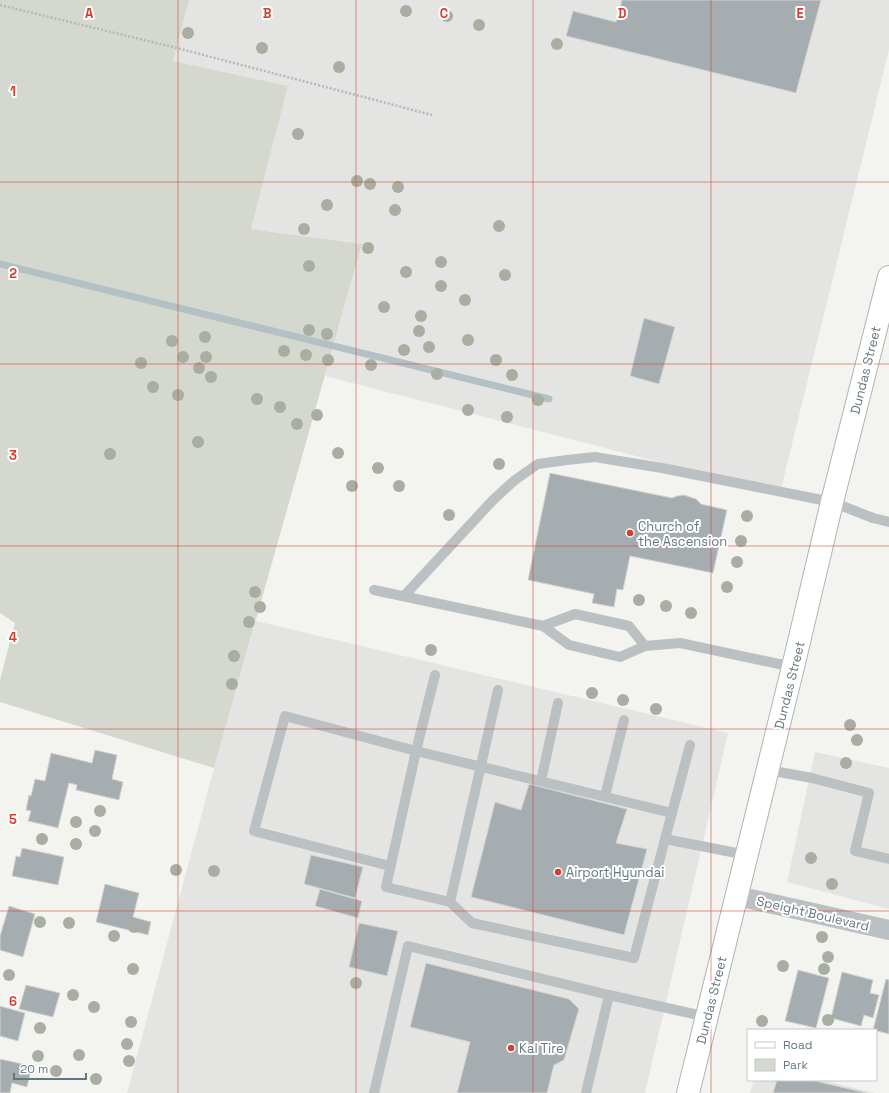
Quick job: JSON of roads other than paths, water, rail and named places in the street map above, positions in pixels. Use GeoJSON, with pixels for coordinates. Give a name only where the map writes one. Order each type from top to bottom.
{"type":"FeatureCollection","features":[{"type":"Feature","properties":{"kind":"main road","name":"Dundas Street"},"geometry":{"type":"LineString","coordinates":[[688,1093],[768,770],[832,502],[889,277]]}},
{"type":"Feature","properties":{"kind":"street","name":"Speight Boulevard"},"geometry":{"type":"LineString","coordinates":[[737,896],[889,930]]}},
{"type":"Feature","properties":{"kind":"lane"},"geometry":{"type":"LineString","coordinates":[[404,596],[493,500],[515,480],[538,464],[595,457],[662,468],[832,502],[873,518],[889,522]]}},
{"type":"Feature","properties":{"kind":"lane"},"geometry":{"type":"LineString","coordinates":[[374,590],[543,626],[569,645],[620,657],[645,646],[680,643],[793,667]]}},
{"type":"Feature","properties":{"kind":"lane"},"geometry":{"type":"LineString","coordinates":[[543,626],[575,614],[629,626],[645,646]]}},
{"type":"Feature","properties":{"kind":"lane"},"geometry":{"type":"LineString","coordinates":[[435,675],[416,751],[386,887],[450,902],[472,922],[634,958],[690,745]]}},
{"type":"Feature","properties":{"kind":"lane"},"geometry":{"type":"LineString","coordinates":[[450,902],[482,767],[498,690]]}},
{"type":"Feature","properties":{"kind":"lane"},"geometry":{"type":"LineString","coordinates":[[541,781],[558,703]]}},
{"type":"Feature","properties":{"kind":"lane"},"geometry":{"type":"LineString","coordinates":[[390,866],[254,831],[284,716],[416,751],[672,813]]}},
{"type":"Feature","properties":{"kind":"lane"},"geometry":{"type":"LineString","coordinates":[[605,796],[624,720]]}},
{"type":"Feature","properties":{"kind":"lane"},"geometry":{"type":"LineString","coordinates":[[768,770],[812,778],[869,792],[855,851],[889,859]]}},
{"type":"Feature","properties":{"kind":"lane"},"geometry":{"type":"LineString","coordinates":[[665,839],[747,855]]}},
{"type":"Feature","properties":{"kind":"lane"},"geometry":{"type":"LineString","coordinates":[[374,1093],[408,946],[609,995],[707,1017]]}},
{"type":"Feature","properties":{"kind":"lane"},"geometry":{"type":"LineString","coordinates":[[586,1093],[609,995]]}},
{"type":"Feature","properties":{"kind":"waterway"},"geometry":{"type":"LineString","coordinates":[[0,264],[549,399]]}},
{"type":"Feature","properties":{"kind":"place","name":"Church of the Ascension"},"geometry":{"type":"Point","coordinates":[630,533]}},
{"type":"Feature","properties":{"kind":"place","name":"Airport Hyundai"},"geometry":{"type":"Point","coordinates":[558,872]}},
{"type":"Feature","properties":{"kind":"place","name":"Kal Tire"},"geometry":{"type":"Point","coordinates":[511,1048]}}]}
